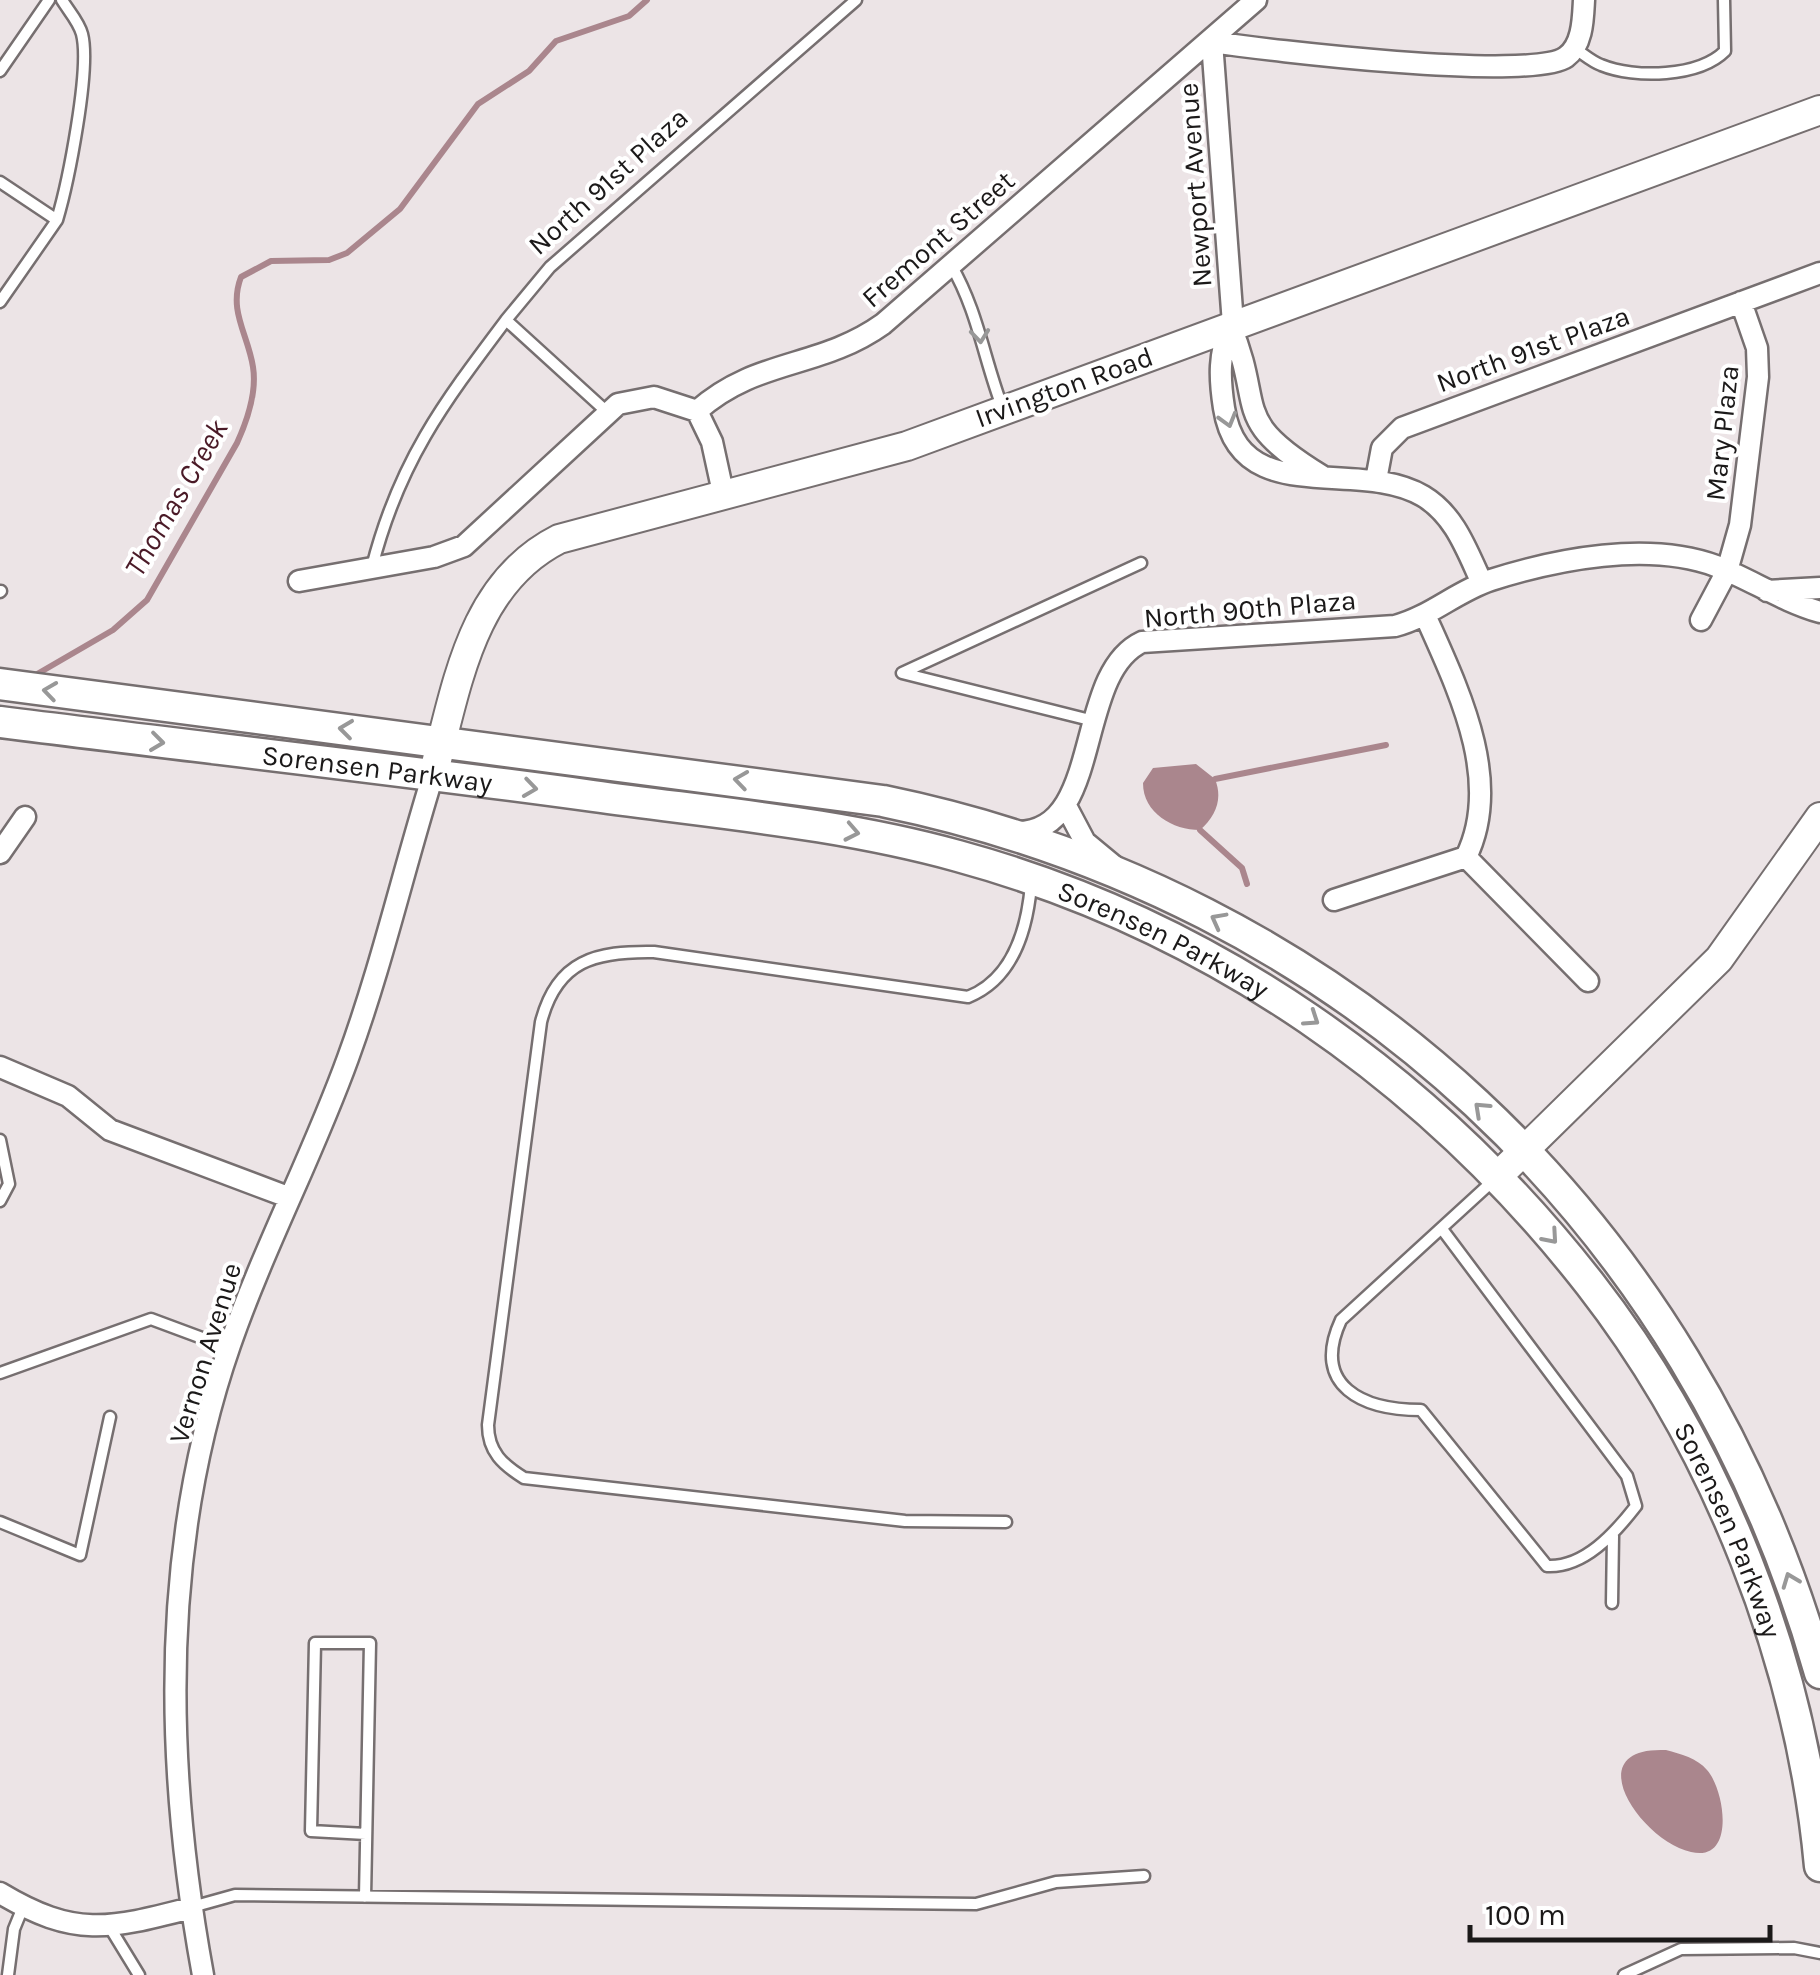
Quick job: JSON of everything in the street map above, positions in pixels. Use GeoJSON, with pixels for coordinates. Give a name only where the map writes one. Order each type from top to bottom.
{"type":"FeatureCollection","features":[{"type":"Feature","properties":{"kind":"main road","name":"Sorensen Parkway"},"geometry":{"type":"LineString","coordinates":[[0,684],[834,792],[924,809],[1126,875],[1220,920],[1335,990],[1426,1059],[1525,1150],[1624,1268],[1689,1362],[1752,1485],[1790,1581],[1820,1673]]}},
{"type":"Feature","properties":{"kind":"main road","name":"Sorensen Parkway"},"geometry":{"type":"LineString","coordinates":[[0,722],[815,825],[955,854],[1032,879],[1160,931],[1298,1010],[1385,1074],[1498,1177],[1565,1253],[1639,1352],[1720,1502],[1763,1611],[1804,1757],[1820,1866]]}},
{"type":"Feature","properties":{"kind":"street","name":"Fremont Street"},"geometry":{"type":"LineString","coordinates":[[697,411],[736,381],[824,356],[863,338],[1212,42],[1256,0]]}},
{"type":"Feature","properties":{"kind":"street"},"geometry":{"type":"LineString","coordinates":[[1212,42],[1277,52],[1462,64],[1545,65],[1570,53],[1584,0]]}},
{"type":"Feature","properties":{"kind":"street","name":"Newport Avenue"},"geometry":{"type":"LineString","coordinates":[[1212,42],[1232,325],[1250,408],[1259,428],[1288,454],[1324,476],[1376,480]]}},
{"type":"Feature","properties":{"kind":"street","name":"Irvington Road"},"geometry":{"type":"LineString","coordinates":[[434,774],[479,623],[501,584],[528,556],[584,530],[873,457],[1820,110]]}},
{"type":"Feature","properties":{"kind":"street","name":"North 91st Plaza"},"geometry":{"type":"LineString","coordinates":[[1376,480],[1382,448],[1402,428],[1820,272]]}},
{"type":"Feature","properties":{"kind":"street","name":"Mary Plaza"},"geometry":{"type":"LineString","coordinates":[[1701,620],[1727,571],[1740,526],[1758,377],[1757,348],[1741,302]]}},
{"type":"Feature","properties":{"kind":"street"},"geometry":{"type":"LineString","coordinates":[[299,581],[434,557],[464,546],[607,412],[630,399],[654,397],[697,411],[712,442],[724,497]]}},
{"type":"Feature","properties":{"kind":"street"},"geometry":{"type":"LineString","coordinates":[[1376,480],[1406,487],[1437,506],[1460,537],[1482,583],[1546,562],[1588,557],[1688,559],[1727,571],[1820,612]]}},
{"type":"Feature","properties":{"kind":"street","name":"North 90th Plaza"},"geometry":{"type":"LineString","coordinates":[[1066,806],[1120,658],[1142,642],[1395,626],[1425,615],[1482,583]]}},
{"type":"Feature","properties":{"kind":"street"},"geometry":{"type":"LineString","coordinates":[[1763,590],[1820,588]]}},
{"type":"Feature","properties":{"kind":"street"},"geometry":{"type":"LineString","coordinates":[[1425,615],[1467,710],[1474,739],[1478,824],[1466,857]]}},
{"type":"Feature","properties":{"kind":"street","name":"Vernon Avenue"},"geometry":{"type":"LineString","coordinates":[[203,1975],[190,1908],[176,1752],[180,1606],[198,1468],[229,1348],[349,1056],[434,774]]}},
{"type":"Feature","properties":{"kind":"street"},"geometry":{"type":"LineString","coordinates":[[1004,832],[1034,832],[1048,826],[1066,806],[1085,842],[1126,875]]}},
{"type":"Feature","properties":{"kind":"street"},"geometry":{"type":"LineString","coordinates":[[1498,1177],[1720,959],[1820,817]]}},
{"type":"Feature","properties":{"kind":"street"},"geometry":{"type":"LineString","coordinates":[[0,853],[25,818]]}},
{"type":"Feature","properties":{"kind":"street"},"geometry":{"type":"LineString","coordinates":[[1334,900],[1466,857]]}},
{"type":"Feature","properties":{"kind":"street"},"geometry":{"type":"LineString","coordinates":[[1466,857],[1588,981]]}},
{"type":"Feature","properties":{"kind":"street"},"geometry":{"type":"LineString","coordinates":[[0,1067],[68,1096],[110,1130],[288,1198]]}},
{"type":"Feature","properties":{"kind":"street"},"geometry":{"type":"LineString","coordinates":[[0,1893],[62,1924],[108,1925],[190,1908]]}},
{"type":"Feature","properties":{"kind":"lane"},"geometry":{"type":"LineString","coordinates":[[0,71],[49,0]]}},
{"type":"Feature","properties":{"kind":"lane"},"geometry":{"type":"LineString","coordinates":[[0,302],[57,220],[71,172],[82,34],[62,0]]}},
{"type":"Feature","properties":{"kind":"lane","name":"North 91st Plaza"},"geometry":{"type":"LineString","coordinates":[[371,568],[386,510],[435,414],[550,267],[856,0]]}},
{"type":"Feature","properties":{"kind":"lane"},"geometry":{"type":"LineString","coordinates":[[1570,53],[1602,66],[1671,72],[1702,67],[1725,51],[1724,0]]}},
{"type":"Feature","properties":{"kind":"lane"},"geometry":{"type":"LineString","coordinates":[[0,182],[57,220]]}},
{"type":"Feature","properties":{"kind":"lane"},"geometry":{"type":"LineString","coordinates":[[952,265],[978,319],[982,358],[1004,410]]}},
{"type":"Feature","properties":{"kind":"lane"},"geometry":{"type":"LineString","coordinates":[[506,320],[607,412]]}},
{"type":"Feature","properties":{"kind":"lane"},"geometry":{"type":"LineString","coordinates":[[1095,721],[902,673],[1141,563]]}},
{"type":"Feature","properties":{"kind":"lane"},"geometry":{"type":"LineString","coordinates":[[1006,1522],[905,1520],[524,1478],[496,1455],[488,1426],[541,1022],[548,996],[568,971],[614,952],[654,952],[968,997],[1000,978],[1017,948],[1032,879]]}},
{"type":"Feature","properties":{"kind":"lane"},"geometry":{"type":"LineString","coordinates":[[0,1140],[8,1184],[0,1202]]}},
{"type":"Feature","properties":{"kind":"lane"},"geometry":{"type":"LineString","coordinates":[[1442,1228],[1627,1476],[1636,1506],[1613,1536],[1565,1567],[1548,1566],[1421,1410],[1385,1410],[1360,1401],[1342,1386],[1332,1362],[1334,1336],[1341,1320],[1442,1228],[1498,1177]]}},
{"type":"Feature","properties":{"kind":"lane"},"geometry":{"type":"LineString","coordinates":[[0,1373],[151,1319],[229,1348]]}},
{"type":"Feature","properties":{"kind":"lane"},"geometry":{"type":"LineString","coordinates":[[0,1522],[80,1555],[110,1417]]}},
{"type":"Feature","properties":{"kind":"lane"},"geometry":{"type":"LineString","coordinates":[[1612,1603],[1613,1536]]}},
{"type":"Feature","properties":{"kind":"lane"},"geometry":{"type":"LineString","coordinates":[[365,1897],[370,1643],[315,1643],[311,1830],[366,1834]]}},
{"type":"Feature","properties":{"kind":"lane"},"geometry":{"type":"LineString","coordinates":[[190,1908],[236,1895],[976,1904],[1056,1882],[1144,1876]]}},
{"type":"Feature","properties":{"kind":"lane"},"geometry":{"type":"LineString","coordinates":[[8,1975],[14,1930],[23,1907]]}},
{"type":"Feature","properties":{"kind":"lane"},"geometry":{"type":"LineString","coordinates":[[108,1925],[139,1975]]}},
{"type":"Feature","properties":{"kind":"lane"},"geometry":{"type":"LineString","coordinates":[[1624,1975],[1681,1949],[1794,1948],[1820,1953]]}},
{"type":"Feature","properties":{"kind":"shaded area"},"geometry":{"type":"Polygon","coordinates":[[[1196,764],[1215,779],[1218,793],[1214,813],[1200,830],[1180,827],[1161,818],[1148,803],[1143,783],[1153,768],[1196,764]]]}},
{"type":"Feature","properties":{"kind":"shaded area"},"geometry":{"type":"Polygon","coordinates":[[[1666,1750],[1703,1766],[1718,1793],[1721,1836],[1715,1847],[1705,1852],[1691,1852],[1653,1831],[1626,1795],[1621,1778],[1625,1763],[1639,1753],[1666,1750]]]}},
{"type":"Feature","properties":{"kind":"waterway","name":"Thomas Creek"},"geometry":{"type":"LineString","coordinates":[[32,677],[113,630],[147,600],[237,443],[254,386],[251,355],[238,312],[241,277],[271,261],[329,260],[347,253],[400,209],[478,104],[529,71],[556,41],[629,16],[647,0]]}},
{"type":"Feature","properties":{"kind":"waterway"},"geometry":{"type":"LineString","coordinates":[[1215,779],[1386,745]]}},
{"type":"Feature","properties":{"kind":"waterway"},"geometry":{"type":"LineString","coordinates":[[1200,830],[1242,868],[1247,884]]}}]}
